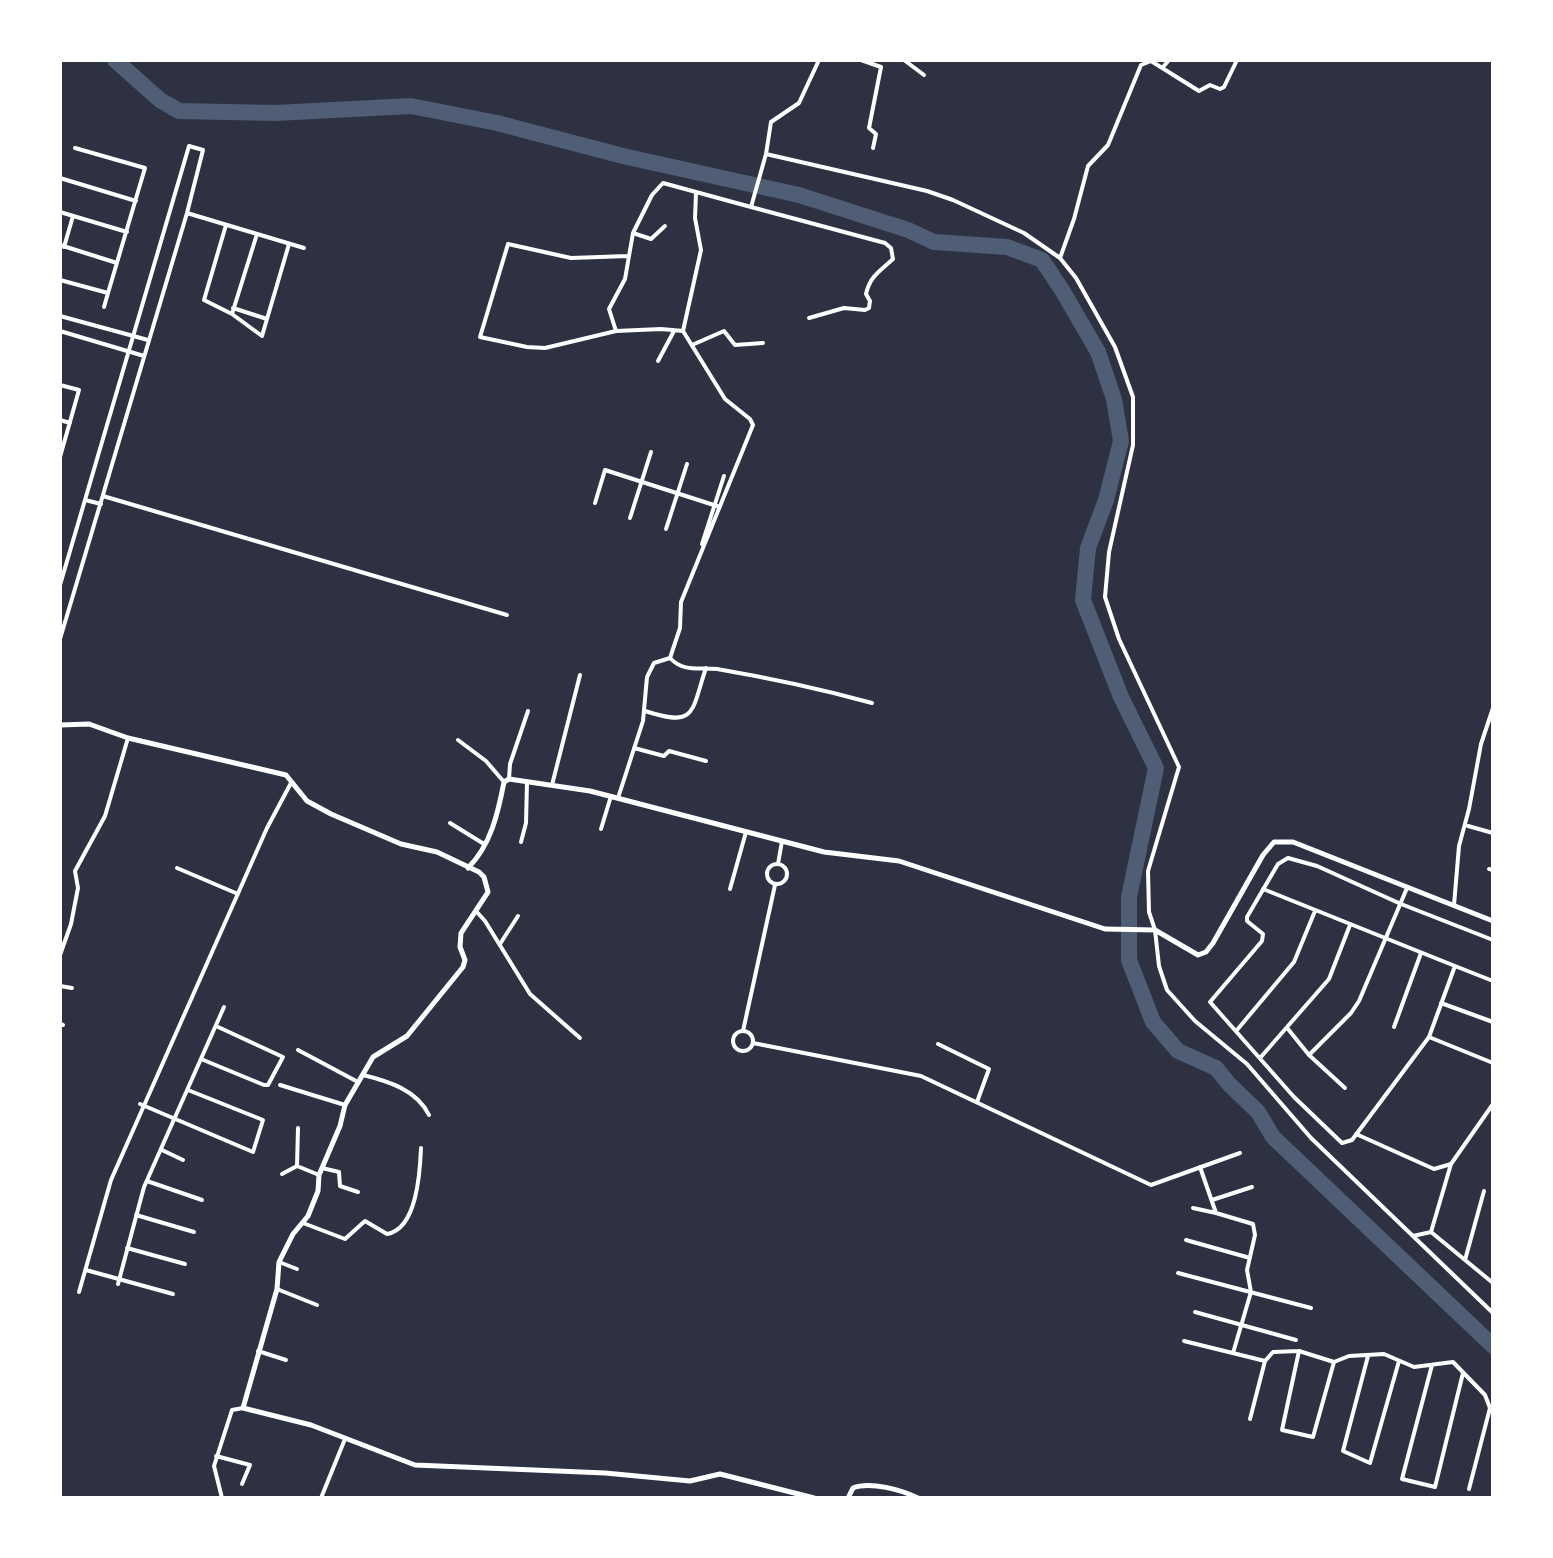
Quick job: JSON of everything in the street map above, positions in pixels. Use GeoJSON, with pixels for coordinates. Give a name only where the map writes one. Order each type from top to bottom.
{"type":"FeatureCollection","features":[{"type":"Feature","properties":{"kind":"street"},"geometry":{"type":"LineString","coordinates":[[751,207],[766,154],[771,122],[799,103],[819,60]]}},
{"type":"Feature","properties":{"kind":"street"},"geometry":{"type":"LineString","coordinates":[[861,60],[881,67],[869,128],[876,134],[873,148]]}},
{"type":"Feature","properties":{"kind":"street"},"geometry":{"type":"LineString","coordinates":[[904,60],[924,75]]}},
{"type":"Feature","properties":{"kind":"street"},"geometry":{"type":"LineString","coordinates":[[1060,258],[1088,166],[1108,145],[1140,67],[1150,60],[1199,91],[1210,85],[1220,89],[1229,80],[1237,60]]}},
{"type":"Feature","properties":{"kind":"street"},"geometry":{"type":"LineString","coordinates":[[1163,67],[1169,60]]}},
{"type":"Feature","properties":{"kind":"street"},"geometry":{"type":"LineString","coordinates":[[60,585],[189,146],[203,150],[60,639]]}},
{"type":"Feature","properties":{"kind":"street"},"geometry":{"type":"LineString","coordinates":[[75,148],[145,168],[104,307]]}},
{"type":"Feature","properties":{"kind":"street"},"geometry":{"type":"LineString","coordinates":[[766,154],[927,191],[953,200],[1024,233],[1060,258],[1087,294],[1121,360],[1133,397],[1133,445],[1109,552],[1105,597],[1119,639],[1179,767],[1148,871],[1147,894],[1162,979],[1175,1002],[1247,1064],[1311,1138],[1416,1235],[1493,1313]]}},
{"type":"Feature","properties":{"kind":"street"},"geometry":{"type":"LineString","coordinates":[[60,179],[136,201]]}},
{"type":"Feature","properties":{"kind":"street"},"geometry":{"type":"LineString","coordinates":[[616,331],[609,309],[625,279],[633,233],[652,195],[663,183],[885,243],[891,248],[893,259],[871,278],[866,294],[870,301],[869,308],[844,308],[809,318]]}},
{"type":"Feature","properties":{"kind":"street"},"geometry":{"type":"LineString","coordinates":[[696,193],[695,218],[701,250],[683,331],[725,399],[752,423],[702,544]]}},
{"type":"Feature","properties":{"kind":"street"},"geometry":{"type":"LineString","coordinates":[[60,212],[127,232]]}},
{"type":"Feature","properties":{"kind":"street"},"geometry":{"type":"LineString","coordinates":[[187,213],[304,248]]}},
{"type":"Feature","properties":{"kind":"street"},"geometry":{"type":"LineString","coordinates":[[73,216],[62,246],[117,263]]}},
{"type":"Feature","properties":{"kind":"street"},"geometry":{"type":"LineString","coordinates":[[226,224],[204,300],[232,311],[267,319]]}},
{"type":"Feature","properties":{"kind":"street"},"geometry":{"type":"LineString","coordinates":[[633,233],[652,239],[665,226]]}},
{"type":"Feature","properties":{"kind":"street"},"geometry":{"type":"LineString","coordinates":[[232,311],[257,234]]}},
{"type":"Feature","properties":{"kind":"street"},"geometry":{"type":"LineString","coordinates":[[232,311],[262,336],[289,244]]}},
{"type":"Feature","properties":{"kind":"street"},"geometry":{"type":"LineString","coordinates":[[628,256],[571,258],[508,244],[480,337],[545,348],[616,331],[683,331]]}},
{"type":"Feature","properties":{"kind":"street"},"geometry":{"type":"LineString","coordinates":[[60,280],[108,293]]}},
{"type":"Feature","properties":{"kind":"street"},"geometry":{"type":"LineString","coordinates":[[60,316],[148,340]]}},
{"type":"Feature","properties":{"kind":"street"},"geometry":{"type":"LineString","coordinates":[[60,331],[144,356]]}},
{"type":"Feature","properties":{"kind":"street"},"geometry":{"type":"LineString","coordinates":[[658,361],[674,331]]}},
{"type":"Feature","properties":{"kind":"street"},"geometry":{"type":"LineString","coordinates":[[692,345],[724,331],[735,345],[763,343]]}},
{"type":"Feature","properties":{"kind":"street"},"geometry":{"type":"LineString","coordinates":[[60,385],[79,390],[60,455]]}},
{"type":"Feature","properties":{"kind":"street"},"geometry":{"type":"LineString","coordinates":[[60,420],[70,423]]}},
{"type":"Feature","properties":{"kind":"street"},"geometry":{"type":"LineString","coordinates":[[630,518],[651,452]]}},
{"type":"Feature","properties":{"kind":"street"},"geometry":{"type":"LineString","coordinates":[[666,529],[687,464]]}},
{"type":"Feature","properties":{"kind":"street"},"geometry":{"type":"LineString","coordinates":[[595,503],[605,470],[717,506]]}},
{"type":"Feature","properties":{"kind":"street"},"geometry":{"type":"LineString","coordinates":[[670,658],[680,628],[681,602],[717,506],[724,476]]}},
{"type":"Feature","properties":{"kind":"street"},"geometry":{"type":"LineString","coordinates":[[103,496],[507,615]]}},
{"type":"Feature","properties":{"kind":"street"},"geometry":{"type":"LineString","coordinates":[[85,500],[101,504]]}},
{"type":"Feature","properties":{"kind":"street"},"geometry":{"type":"LineString","coordinates":[[670,658],[683,667],[695,670],[706,668],[797,683],[872,703]]}},
{"type":"Feature","properties":{"kind":"street"},"geometry":{"type":"LineString","coordinates":[[601,829],[634,748],[645,711],[647,677],[651,666],[670,658]]}},
{"type":"Feature","properties":{"kind":"street"},"geometry":{"type":"LineString","coordinates":[[645,711],[670,719],[686,715],[693,707],[706,668]]}},
{"type":"Feature","properties":{"kind":"street"},"geometry":{"type":"LineString","coordinates":[[552,785],[580,675]]}},
{"type":"Feature","properties":{"kind":"street"},"geometry":{"type":"LineString","coordinates":[[1454,905],[1459,846],[1481,744],[1493,708]]}},
{"type":"Feature","properties":{"kind":"street"},"geometry":{"type":"LineString","coordinates":[[468,868],[478,859],[496,823],[510,764],[528,711]]}},
{"type":"Feature","properties":{"kind":"street"},"geometry":{"type":"LineString","coordinates":[[60,725],[89,724],[128,738],[286,775],[307,801],[401,844],[437,852],[484,877],[488,887],[461,933],[460,947],[465,960],[458,974],[407,1036],[376,1054],[345,1105],[340,1126],[320,1172],[316,1197],[308,1216],[279,1262],[277,1289],[243,1408]]}},
{"type":"Feature","properties":{"kind":"street"},"geometry":{"type":"LineString","coordinates":[[60,955],[71,924],[78,888],[75,871],[105,816],[128,738]]}},
{"type":"Feature","properties":{"kind":"street"},"geometry":{"type":"LineString","coordinates":[[458,740],[506,781],[552,785],[615,797],[836,854],[909,863],[1107,929],[1153,930],[1194,953],[1206,952],[1263,855],[1274,842],[1293,842],[1493,921]]}},
{"type":"Feature","properties":{"kind":"street"},"geometry":{"type":"LineString","coordinates":[[634,748],[664,756],[669,751],[706,761]]}},
{"type":"Feature","properties":{"kind":"street"},"geometry":{"type":"LineString","coordinates":[[79,1292],[111,1180],[142,1105],[292,780]]}},
{"type":"Feature","properties":{"kind":"street"},"geometry":{"type":"LineString","coordinates":[[521,842],[526,823],[527,782]]}},
{"type":"Feature","properties":{"kind":"street"},"geometry":{"type":"LineString","coordinates":[[450,823],[484,844]]}},
{"type":"Feature","properties":{"kind":"street"},"geometry":{"type":"LineString","coordinates":[[1468,826],[1493,833]]}},
{"type":"Feature","properties":{"kind":"street"},"geometry":{"type":"LineString","coordinates":[[730,889],[746,832]]}},
{"type":"Feature","properties":{"kind":"street"},"geometry":{"type":"LineString","coordinates":[[778,864],[782,841]]}},
{"type":"Feature","properties":{"kind":"street"},"geometry":{"type":"LineString","coordinates":[[1455,966],[1429,1037],[1346,1143],[1340,1142],[1210,1004],[1262,941],[1263,934],[1246,918],[1278,864],[1288,858],[1317,866],[1401,904],[1493,940]]}},
{"type":"Feature","properties":{"kind":"street"},"geometry":{"type":"LineString","coordinates":[[778,864],[786,870],[786,878],[775,885],[766,875],[771,866],[778,864]]}},
{"type":"Feature","properties":{"kind":"street"},"geometry":{"type":"LineString","coordinates":[[177,868],[238,894]]}},
{"type":"Feature","properties":{"kind":"street"},"geometry":{"type":"LineString","coordinates":[[753,1043],[746,1050],[737,1048],[734,1042],[735,1036],[743,1031],[775,885]]}},
{"type":"Feature","properties":{"kind":"street"},"geometry":{"type":"LineString","coordinates":[[1309,1055],[1351,1013],[1407,888]]}},
{"type":"Feature","properties":{"kind":"street"},"geometry":{"type":"LineString","coordinates":[[1263,889],[1493,981]]}},
{"type":"Feature","properties":{"kind":"street"},"geometry":{"type":"LineString","coordinates":[[476,911],[530,994],[580,1038]]}},
{"type":"Feature","properties":{"kind":"street"},"geometry":{"type":"LineString","coordinates":[[1237,1030],[1294,962],[1315,911]]}},
{"type":"Feature","properties":{"kind":"street"},"geometry":{"type":"LineString","coordinates":[[500,944],[518,916]]}},
{"type":"Feature","properties":{"kind":"street"},"geometry":{"type":"LineString","coordinates":[[1260,1058],[1329,979],[1350,925]]}},
{"type":"Feature","properties":{"kind":"street"},"geometry":{"type":"LineString","coordinates":[[1394,1027],[1421,953]]}},
{"type":"Feature","properties":{"kind":"street"},"geometry":{"type":"LineString","coordinates":[[60,986],[72,988]]}},
{"type":"Feature","properties":{"kind":"street"},"geometry":{"type":"LineString","coordinates":[[1441,1003],[1493,1022]]}},
{"type":"Feature","properties":{"kind":"street"},"geometry":{"type":"LineString","coordinates":[[119,1282],[147,1181],[224,1007]]}},
{"type":"Feature","properties":{"kind":"street"},"geometry":{"type":"LineString","coordinates":[[201,1059],[268,1085],[283,1057],[216,1026]]}},
{"type":"Feature","properties":{"kind":"street"},"geometry":{"type":"LineString","coordinates":[[1287,1028],[1309,1055],[1345,1088]]}},
{"type":"Feature","properties":{"kind":"street"},"geometry":{"type":"LineString","coordinates":[[743,1031],[750,1034],[753,1043]]}},
{"type":"Feature","properties":{"kind":"street"},"geometry":{"type":"LineString","coordinates":[[1429,1037],[1493,1063]]}},
{"type":"Feature","properties":{"kind":"street"},"geometry":{"type":"LineString","coordinates":[[753,1043],[921,1076],[1151,1185],[1240,1153]]}},
{"type":"Feature","properties":{"kind":"street"},"geometry":{"type":"LineString","coordinates":[[938,1044],[989,1069],[977,1102]]}},
{"type":"Feature","properties":{"kind":"street"},"geometry":{"type":"LineString","coordinates":[[298,1050],[358,1082]]}},
{"type":"Feature","properties":{"kind":"street"},"geometry":{"type":"LineString","coordinates":[[363,1075],[404,1089],[421,1101],[429,1115]]}},
{"type":"Feature","properties":{"kind":"street"},"geometry":{"type":"LineString","coordinates":[[280,1085],[345,1105]]}},
{"type":"Feature","properties":{"kind":"street"},"geometry":{"type":"LineString","coordinates":[[142,1105],[253,1152],[263,1120],[188,1090]]}},
{"type":"Feature","properties":{"kind":"street"},"geometry":{"type":"LineString","coordinates":[[1431,1232],[1451,1164],[1493,1104]]}},
{"type":"Feature","properties":{"kind":"street"},"geometry":{"type":"LineString","coordinates":[[297,1166],[298,1128]]}},
{"type":"Feature","properties":{"kind":"street"},"geometry":{"type":"LineString","coordinates":[[1356,1134],[1434,1169],[1451,1164]]}},
{"type":"Feature","properties":{"kind":"street"},"geometry":{"type":"LineString","coordinates":[[301,1223],[345,1239],[365,1221],[387,1234],[395,1232],[404,1224],[421,1178],[421,1148]]}},
{"type":"Feature","properties":{"kind":"street"},"geometry":{"type":"LineString","coordinates":[[162,1150],[183,1160]]}},
{"type":"Feature","properties":{"kind":"street"},"geometry":{"type":"LineString","coordinates":[[282,1174],[297,1166],[320,1172],[339,1172],[339,1185],[358,1192]]}},
{"type":"Feature","properties":{"kind":"street"},"geometry":{"type":"LineString","coordinates":[[1200,1167],[1216,1213]]}},
{"type":"Feature","properties":{"kind":"street"},"geometry":{"type":"LineString","coordinates":[[147,1181],[202,1200]]}},
{"type":"Feature","properties":{"kind":"street"},"geometry":{"type":"LineString","coordinates":[[1212,1200],[1252,1187]]}},
{"type":"Feature","properties":{"kind":"street"},"geometry":{"type":"LineString","coordinates":[[1465,1260],[1484,1191]]}},
{"type":"Feature","properties":{"kind":"street"},"geometry":{"type":"LineString","coordinates":[[1193,1208],[1253,1224],[1255,1235],[1247,1270],[1251,1292],[1233,1353]]}},
{"type":"Feature","properties":{"kind":"street"},"geometry":{"type":"LineString","coordinates":[[136,1215],[194,1232]]}},
{"type":"Feature","properties":{"kind":"street"},"geometry":{"type":"LineString","coordinates":[[1416,1235],[1431,1232]]}},
{"type":"Feature","properties":{"kind":"street"},"geometry":{"type":"LineString","coordinates":[[1431,1232],[1493,1283]]}},
{"type":"Feature","properties":{"kind":"street"},"geometry":{"type":"LineString","coordinates":[[1186,1240],[1250,1258]]}},
{"type":"Feature","properties":{"kind":"street"},"geometry":{"type":"LineString","coordinates":[[127,1248],[185,1264]]}},
{"type":"Feature","properties":{"kind":"street"},"geometry":{"type":"LineString","coordinates":[[279,1262],[297,1269]]}},
{"type":"Feature","properties":{"kind":"street"},"geometry":{"type":"LineString","coordinates":[[86,1270],[119,1282],[173,1294]]}},
{"type":"Feature","properties":{"kind":"street"},"geometry":{"type":"LineString","coordinates":[[1178,1273],[1311,1308]]}},
{"type":"Feature","properties":{"kind":"street"},"geometry":{"type":"LineString","coordinates":[[277,1289],[317,1305]]}},
{"type":"Feature","properties":{"kind":"street"},"geometry":{"type":"LineString","coordinates":[[1195,1312],[1296,1340]]}},
{"type":"Feature","properties":{"kind":"street"},"geometry":{"type":"LineString","coordinates":[[1184,1341],[1265,1361]]}},
{"type":"Feature","properties":{"kind":"street"},"geometry":{"type":"LineString","coordinates":[[258,1351],[286,1360]]}},
{"type":"Feature","properties":{"kind":"street"},"geometry":{"type":"LineString","coordinates":[[1299,1351],[1282,1430],[1313,1437],[1334,1362]]}},
{"type":"Feature","properties":{"kind":"street"},"geometry":{"type":"LineString","coordinates":[[1250,1419],[1265,1361],[1273,1352],[1299,1351],[1334,1362],[1349,1356],[1384,1354],[1414,1367],[1453,1362],[1485,1395],[1490,1408],[1469,1489]]}},
{"type":"Feature","properties":{"kind":"street"},"geometry":{"type":"LineString","coordinates":[[1368,1355],[1343,1451],[1370,1463],[1399,1361]]}},
{"type":"Feature","properties":{"kind":"street"},"geometry":{"type":"LineString","coordinates":[[1432,1365],[1402,1479],[1435,1487],[1463,1373]]}},
{"type":"Feature","properties":{"kind":"street"},"geometry":{"type":"LineString","coordinates":[[222,1498],[214,1471],[216,1456],[232,1410],[243,1408],[311,1425],[415,1465],[605,1473],[690,1481],[720,1474],[814,1498]]}},
{"type":"Feature","properties":{"kind":"street"},"geometry":{"type":"LineString","coordinates":[[321,1498],[345,1439]]}},
{"type":"Feature","properties":{"kind":"street"},"geometry":{"type":"LineString","coordinates":[[216,1456],[250,1465],[242,1484]]}},
{"type":"Feature","properties":{"kind":"street"},"geometry":{"type":"LineString","coordinates":[[848,1498],[853,1488],[867,1486],[918,1498]]}},
{"type":"Feature","properties":{"kind":"waterway"},"geometry":{"type":"LineString","coordinates":[[115,60],[160,100],[179,111],[275,113],[411,106],[497,123],[623,156],[799,195],[908,230],[934,242],[1007,247],[1042,260],[1098,352],[1114,399],[1121,441],[1106,500],[1088,548],[1083,600],[1121,697],[1156,768],[1129,897],[1129,960],[1153,1022],[1178,1051],[1216,1068],[1258,1112],[1273,1137],[1493,1346]]}}]}
